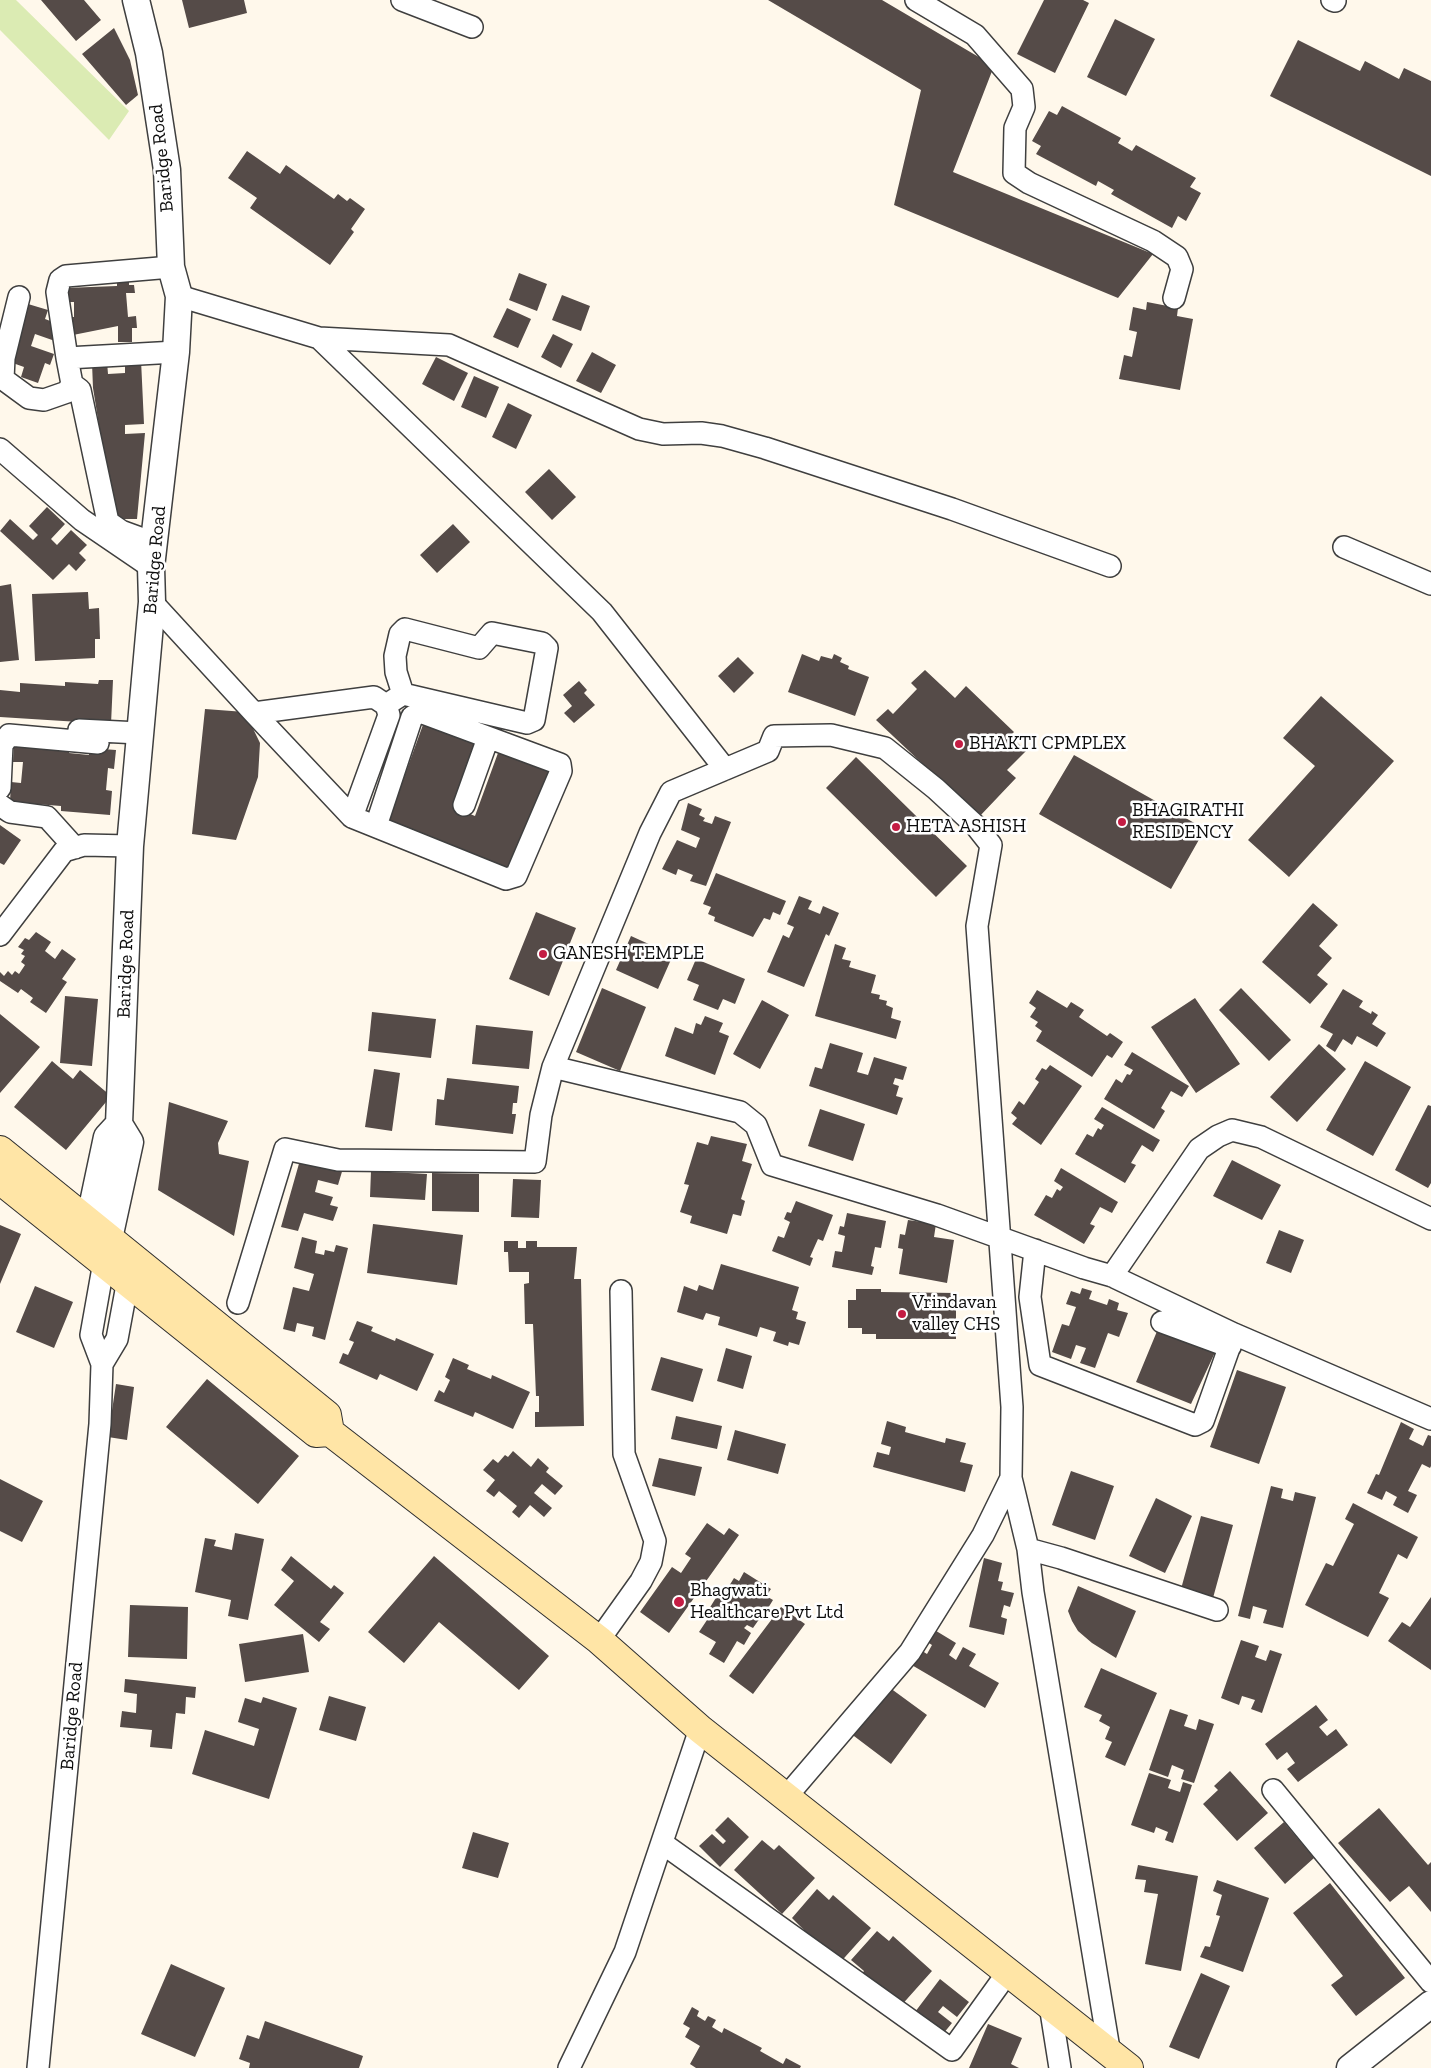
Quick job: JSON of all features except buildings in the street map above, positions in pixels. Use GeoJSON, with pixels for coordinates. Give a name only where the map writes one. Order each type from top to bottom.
{"type":"FeatureCollection","features":[{"type":"Feature","properties":{"kind":"main road"},"geometry":{"type":"LineString","coordinates":[[0,1150],[96,1241],[328,1415],[330,1432],[599,1640],[700,1729],[1120,2062]]}},
{"type":"Feature","properties":{"kind":"main road"},"geometry":{"type":"LineString","coordinates":[[0,1180],[96,1241]]}},
{"type":"Feature","properties":{"kind":"street","name":"Baridge Road"},"geometry":{"type":"LineString","coordinates":[[96,1241],[107,1137],[119,1124],[130,846],[152,602],[153,555],[176,352],[179,296],[172,267],[167,170],[149,54],[136,0]]}},
{"type":"Feature","properties":{"kind":"street"},"geometry":{"type":"LineString","coordinates":[[402,0],[472,27]]}},
{"type":"Feature","properties":{"kind":"street"},"geometry":{"type":"LineString","coordinates":[[916,0],[975,35],[1022,89],[1024,107],[1015,128],[1014,173],[1029,183],[1153,241],[1177,258],[1182,269],[1174,298]]}},
{"type":"Feature","properties":{"kind":"street"},"geometry":{"type":"LineString","coordinates":[[153,555],[108,522],[80,390],[72,384],[57,292],[60,280],[66,276],[172,267]]}},
{"type":"Feature","properties":{"kind":"street"},"geometry":{"type":"LineString","coordinates":[[179,296],[319,338],[449,345],[639,429],[663,434],[701,433],[722,436],[765,448],[961,512],[1110,566]]}},
{"type":"Feature","properties":{"kind":"street"},"geometry":{"type":"LineString","coordinates":[[19,297],[4,358],[3,379],[29,398],[44,400],[67,392],[72,384]]}},
{"type":"Feature","properties":{"kind":"street"},"geometry":{"type":"LineString","coordinates":[[319,338],[602,612],[725,769]]}},
{"type":"Feature","properties":{"kind":"street"},"geometry":{"type":"LineString","coordinates":[[67,358],[176,352]]}},
{"type":"Feature","properties":{"kind":"street"},"geometry":{"type":"LineString","coordinates":[[0,449],[82,520],[153,555]]}},
{"type":"Feature","properties":{"kind":"street"},"geometry":{"type":"LineString","coordinates":[[1344,547],[1431,584]]}},
{"type":"Feature","properties":{"kind":"street"},"geometry":{"type":"LineString","coordinates":[[152,602],[352,817],[506,879],[516,876],[562,771],[560,764],[420,712],[412,717],[376,826]]}},
{"type":"Feature","properties":{"kind":"street"},"geometry":{"type":"LineString","coordinates":[[254,713],[374,696],[394,699],[527,723],[534,720],[547,648],[542,643],[492,633],[479,648],[405,629],[400,634],[395,656],[394,699],[352,817]]}},
{"type":"Feature","properties":{"kind":"street"},"geometry":{"type":"LineString","coordinates":[[0,725],[139,733]]}},
{"type":"Feature","properties":{"kind":"street"},"geometry":{"type":"LineString","coordinates":[[0,788],[2,745],[10,735],[98,743]]}},
{"type":"Feature","properties":{"kind":"street"},"geometry":{"type":"LineString","coordinates":[[238,1303],[285,1149],[338,1160],[535,1162],[541,1115],[553,1067],[650,834],[671,792],[768,751],[774,736],[831,735],[885,748],[976,826],[991,845],[977,926],[1012,1407],[1011,1478],[1028,1548],[1032,1592],[1120,2062]]}},
{"type":"Feature","properties":{"kind":"street"},"geometry":{"type":"LineString","coordinates":[[464,805],[488,738]]}},
{"type":"Feature","properties":{"kind":"street"},"geometry":{"type":"LineString","coordinates":[[0,805],[10,812],[47,817],[58,826],[75,848]]}},
{"type":"Feature","properties":{"kind":"street"},"geometry":{"type":"LineString","coordinates":[[0,935],[64,852],[84,845],[130,846]]}},
{"type":"Feature","properties":{"kind":"street"},"geometry":{"type":"LineString","coordinates":[[553,1067],[740,1112],[756,1125],[772,1165],[937,1215],[1112,1276],[1232,1340],[1431,1420]]}},
{"type":"Feature","properties":{"kind":"street"},"geometry":{"type":"LineString","coordinates":[[1112,1276],[1199,1149],[1218,1136],[1232,1130],[1261,1137],[1431,1219]]}},
{"type":"Feature","properties":{"kind":"street"},"geometry":{"type":"LineString","coordinates":[[96,1241],[91,1336],[102,1364]]}},
{"type":"Feature","properties":{"kind":"street"},"geometry":{"type":"LineString","coordinates":[[1035,1250],[1030,1297],[1040,1365]]}},
{"type":"Feature","properties":{"kind":"street"},"geometry":{"type":"LineString","coordinates":[[102,1364],[118,1339],[130,1268]]}},
{"type":"Feature","properties":{"kind":"street"},"geometry":{"type":"LineString","coordinates":[[599,1640],[641,1581],[651,1562],[656,1541],[624,1454],[621,1291]]}},
{"type":"Feature","properties":{"kind":"street"},"geometry":{"type":"LineString","coordinates":[[1162,1322],[1232,1340]]}},
{"type":"Feature","properties":{"kind":"street"},"geometry":{"type":"LineString","coordinates":[[1009,1361],[1040,1365],[1195,1425],[1203,1420],[1232,1340]]}},
{"type":"Feature","properties":{"kind":"street","name":"Baridge Road"},"geometry":{"type":"LineString","coordinates":[[38,2068],[100,1424],[102,1364]]}},
{"type":"Feature","properties":{"kind":"street"},"geometry":{"type":"LineString","coordinates":[[786,1797],[910,1652],[982,1535],[1011,1478]]}},
{"type":"Feature","properties":{"kind":"street"},"geometry":{"type":"LineString","coordinates":[[1028,1548],[1217,1610]]}},
{"type":"Feature","properties":{"kind":"street"},"geometry":{"type":"LineString","coordinates":[[569,2068],[625,1952],[700,1729]]}},
{"type":"Feature","properties":{"kind":"street"},"geometry":{"type":"LineString","coordinates":[[1273,1790],[1431,1982]]}},
{"type":"Feature","properties":{"kind":"street"},"geometry":{"type":"LineString","coordinates":[[662,1842],[952,2050],[1008,1972]]}},
{"type":"Feature","properties":{"kind":"street"},"geometry":{"type":"LineString","coordinates":[[1350,2068],[1431,2004]]}},
{"type":"Feature","properties":{"kind":"street"},"geometry":{"type":"LineString","coordinates":[[1050,2005],[1060,2068]]}},
{"type":"Feature","properties":{"kind":"green space"},"geometry":{"type":"Polygon","coordinates":[[[0,0],[16,0],[129,111],[109,140],[0,30],[0,0]]]}},
{"type":"Feature","properties":{"kind":"place","name":"BHAKTI CPMPLEX"},"geometry":{"type":"Point","coordinates":[959,744]}},
{"type":"Feature","properties":{"kind":"place","name":"BHAGIRATHI RESIDENCY"},"geometry":{"type":"Point","coordinates":[1122,822]}},
{"type":"Feature","properties":{"kind":"place","name":"HETA ASHISH"},"geometry":{"type":"Point","coordinates":[896,827]}},
{"type":"Feature","properties":{"kind":"place","name":"GANESH TEMPLE"},"geometry":{"type":"Point","coordinates":[543,954]}},
{"type":"Feature","properties":{"kind":"place","name":"Vrindavan valley CHS"},"geometry":{"type":"Point","coordinates":[902,1314]}},
{"type":"Feature","properties":{"kind":"place","name":"Bhagwati Healthcare Pvt Ltd"},"geometry":{"type":"Point","coordinates":[679,1602]}}]}
